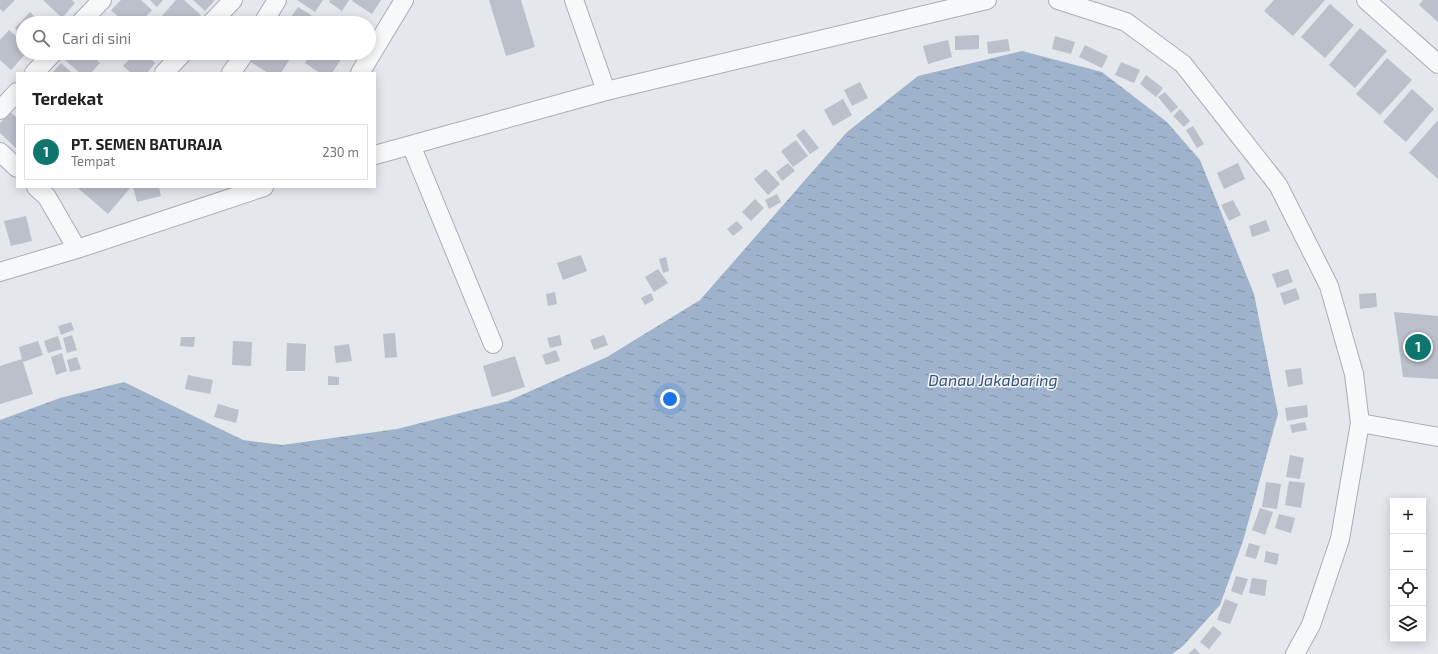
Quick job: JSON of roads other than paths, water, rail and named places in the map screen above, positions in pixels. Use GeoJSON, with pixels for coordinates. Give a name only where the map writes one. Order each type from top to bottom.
{"type":"FeatureCollection","features":[{"type":"Feature","properties":{"kind":"street"},"geometry":{"type":"LineString","coordinates":[[87,16],[102,0]]}},
{"type":"Feature","properties":{"kind":"street"},"geometry":{"type":"LineString","coordinates":[[218,16],[233,0]]}},
{"type":"Feature","properties":{"kind":"street"},"geometry":{"type":"LineString","coordinates":[[267,16],[277,0]]}},
{"type":"Feature","properties":{"kind":"street"},"geometry":{"type":"LineString","coordinates":[[376,46],[404,0]]}},
{"type":"Feature","properties":{"kind":"street"},"geometry":{"type":"LineString","coordinates":[[574,0],[606,91]]}},
{"type":"Feature","properties":{"kind":"street"},"geometry":{"type":"LineString","coordinates":[[376,155],[606,91],[987,0]]}},
{"type":"Feature","properties":{"kind":"street"},"geometry":{"type":"LineString","coordinates":[[1058,0],[1126,22],[1183,64],[1278,184],[1329,286],[1354,374],[1360,423],[1340,539],[1311,625],[1295,654]]}},
{"type":"Feature","properties":{"kind":"street"},"geometry":{"type":"LineString","coordinates":[[1366,0],[1438,64]]}},
{"type":"Feature","properties":{"kind":"street"},"geometry":{"type":"LineString","coordinates":[[35,72],[46,60]]}},
{"type":"Feature","properties":{"kind":"street"},"geometry":{"type":"LineString","coordinates":[[165,72],[176,60]]}},
{"type":"Feature","properties":{"kind":"street"},"geometry":{"type":"LineString","coordinates":[[232,72],[240,60]]}},
{"type":"Feature","properties":{"kind":"street"},"geometry":{"type":"LineString","coordinates":[[361,72],[368,60]]}},
{"type":"Feature","properties":{"kind":"street"},"geometry":{"type":"LineString","coordinates":[[0,110],[16,93]]}},
{"type":"Feature","properties":{"kind":"street"},"geometry":{"type":"LineString","coordinates":[[411,145],[493,344]]}},
{"type":"Feature","properties":{"kind":"street"},"geometry":{"type":"LineString","coordinates":[[0,152],[16,167]]}},
{"type":"Feature","properties":{"kind":"street"},"geometry":{"type":"LineString","coordinates":[[0,272],[77,249],[261,188]]}},
{"type":"Feature","properties":{"kind":"street"},"geometry":{"type":"LineString","coordinates":[[47,190],[77,249]]}},
{"type":"Feature","properties":{"kind":"street"},"geometry":{"type":"LineString","coordinates":[[1360,423],[1438,437]]}},
{"type":"Feature","properties":{"kind":"water","name":"Danau Jakabaring"},"geometry":{"type":"Polygon","coordinates":[[[1022,51],[1102,72],[1167,122],[1200,160],[1254,294],[1278,414],[1243,541],[1220,605],[1183,646],[1172,654],[0,654],[0,420],[60,398],[124,382],[243,440],[282,445],[397,429],[508,401],[607,357],[700,300],[847,132],[918,76],[1022,51]]]}},
{"type":"Feature","properties":{"kind":"place","name":"PT. SEMEN BATURAJA"},"geometry":{"type":"Point","coordinates":[1418,347]}}]}
